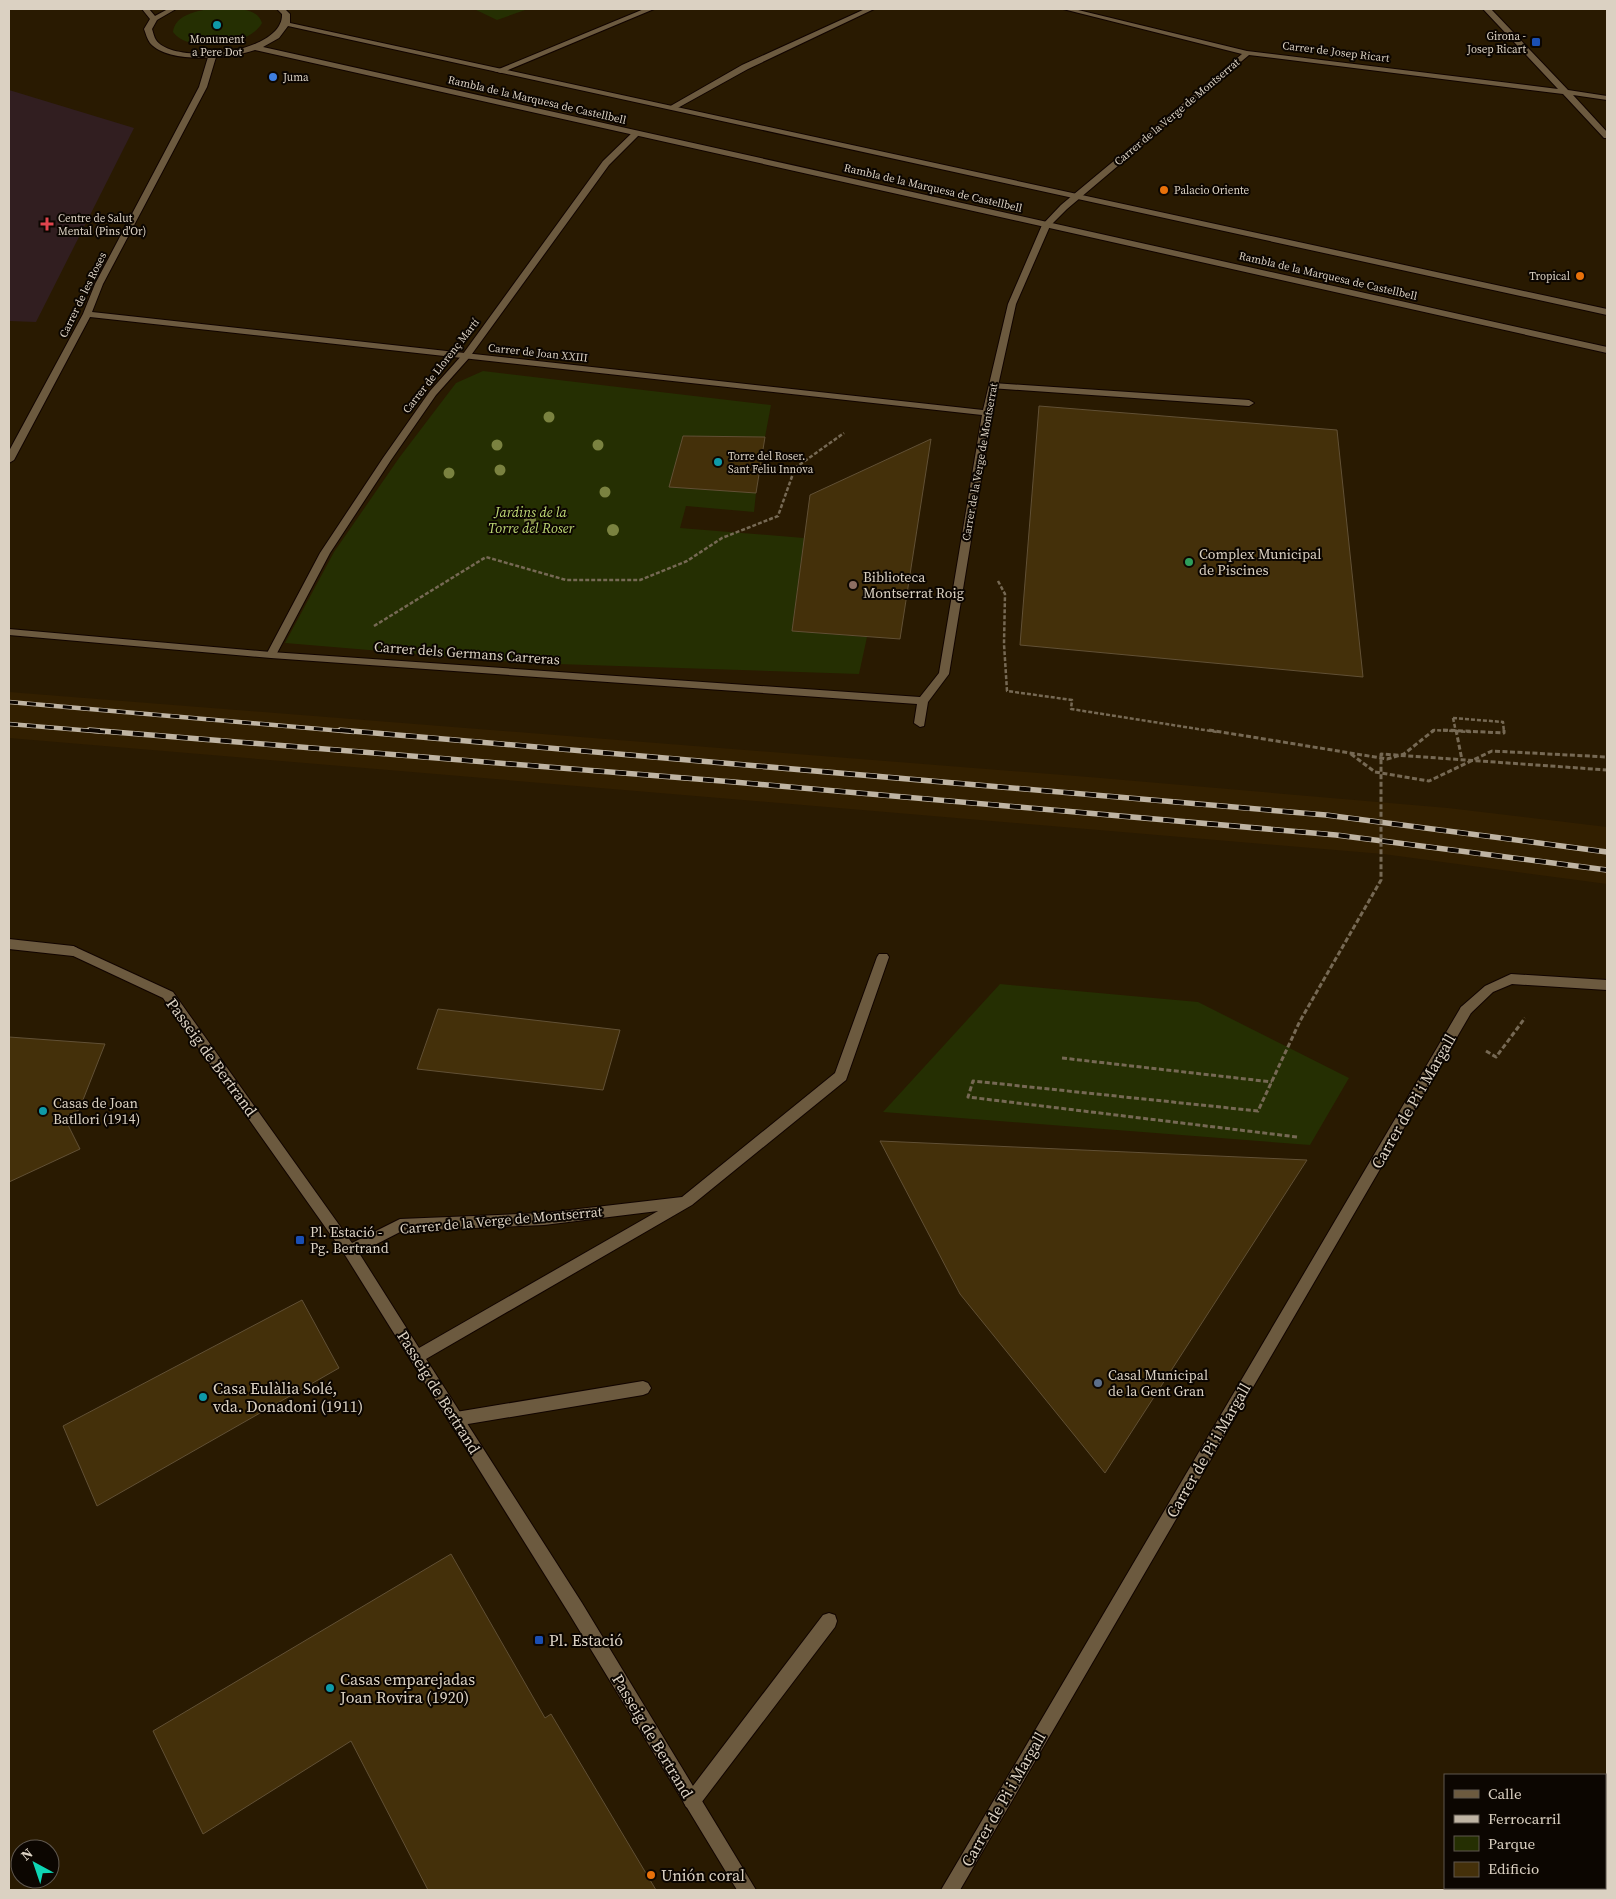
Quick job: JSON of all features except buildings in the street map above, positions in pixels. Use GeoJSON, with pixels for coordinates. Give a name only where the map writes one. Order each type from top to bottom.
{"type":"FeatureCollection","features":[{"type":"Feature","properties":{"kind":"street"},"geometry":{"type":"LineString","coordinates":[[145,9],[154,19]]}},
{"type":"Feature","properties":{"kind":"street"},"geometry":{"type":"LineString","coordinates":[[173,9],[154,19],[148,29],[153,42],[166,50],[212,57],[235,53],[267,42],[280,32],[286,24],[286,14],[281,9]]}},
{"type":"Feature","properties":{"kind":"street"},"geometry":{"type":"LineString","coordinates":[[498,71],[650,9]]}},
{"type":"Feature","properties":{"kind":"street"},"geometry":{"type":"LineString","coordinates":[[670,108],[745,67],[870,9]]}},
{"type":"Feature","properties":{"kind":"street","name":"Carrer de Josep Ricart"},"geometry":{"type":"LineString","coordinates":[[1066,9],[1247,53],[1607,98]]}},
{"type":"Feature","properties":{"kind":"street"},"geometry":{"type":"LineString","coordinates":[[1487,9],[1607,136]]}},
{"type":"Feature","properties":{"kind":"street","name":"Rambla de la Marquesa de Castellbell"},"geometry":{"type":"LineString","coordinates":[[286,24],[1607,312]]}},
{"type":"Feature","properties":{"kind":"street","name":"Rambla de la Marquesa de Castellbell"},"geometry":{"type":"LineString","coordinates":[[253,48],[1607,350]]}},
{"type":"Feature","properties":{"kind":"street","name":"Carrer de la Verge de Montserrat"},"geometry":{"type":"LineString","coordinates":[[923,701],[944,674],[987,412],[1012,304],[1046,225],[1247,53]]}},
{"type":"Feature","properties":{"kind":"street","name":"Carrer de les Roses"},"geometry":{"type":"LineString","coordinates":[[9,460],[87,314],[99,284],[203,87],[212,57]]}},
{"type":"Feature","properties":{"kind":"street","name":"Carrer de Llorenç Martí"},"geometry":{"type":"LineString","coordinates":[[271,655],[325,553],[386,460],[433,393],[466,356],[606,163],[637,133]]}},
{"type":"Feature","properties":{"kind":"street","name":"Carrer de Joan XXIII"},"geometry":{"type":"LineString","coordinates":[[87,314],[987,412]]}},
{"type":"Feature","properties":{"kind":"street"},"geometry":{"type":"LineString","coordinates":[[993,386],[1249,403]]}},
{"type":"Feature","properties":{"kind":"street","name":"Carrer dels Germans Carreras"},"geometry":{"type":"LineString","coordinates":[[9,632],[271,655],[923,701]]}},
{"type":"Feature","properties":{"kind":"street"},"geometry":{"type":"LineString","coordinates":[[920,723],[923,701]]}},
{"type":"Feature","properties":{"kind":"street","name":"Passeig de Bertrand"},"geometry":{"type":"LineString","coordinates":[[9,944],[73,951],[168,995],[350,1251],[418,1356],[747,1890]]}},
{"type":"Feature","properties":{"kind":"street"},"geometry":{"type":"LineString","coordinates":[[418,1356],[687,1201],[842,1076],[883,957]]}},
{"type":"Feature","properties":{"kind":"street","name":"Carrer de Pi i Margall"},"geometry":{"type":"LineString","coordinates":[[950,1890],[1466,1010],[1489,989],[1511,979],[1607,985]]}},
{"type":"Feature","properties":{"kind":"street","name":"Carrer de la Verge de Montserrat"},"geometry":{"type":"LineString","coordinates":[[350,1251],[400,1226],[544,1219],[687,1201]]}},
{"type":"Feature","properties":{"kind":"street"},"geometry":{"type":"LineString","coordinates":[[456,1419],[643,1388]]}},
{"type":"Feature","properties":{"kind":"street"},"geometry":{"type":"LineString","coordinates":[[692,1801],[829,1621]]}},
{"type":"Feature","properties":{"kind":"path"},"geometry":{"type":"LineString","coordinates":[[369,629],[486,557],[566,580],[640,580],[687,561],[722,538],[778,516],[795,468],[848,429]]}},
{"type":"Feature","properties":{"kind":"path"},"geometry":{"type":"LineString","coordinates":[[996,578],[1004,594],[1007,691],[1072,700],[1072,709],[1348,752],[1376,760],[1395,758],[1412,752],[1434,730],[1504,733],[1503,722],[1453,718],[1462,760]]}},
{"type":"Feature","properties":{"kind":"path"},"geometry":{"type":"LineString","coordinates":[[1348,752],[1375,772],[1429,781],[1492,751],[1607,757]]}},
{"type":"Feature","properties":{"kind":"path"},"geometry":{"type":"LineString","coordinates":[[1297,1137],[968,1096],[973,1081],[1258,1111],[1300,1021],[1381,880],[1381,754],[1607,770]]}},
{"type":"Feature","properties":{"kind":"path"},"geometry":{"type":"LineString","coordinates":[[1452,1033],[1496,1057],[1527,1016]]}},
{"type":"Feature","properties":{"kind":"path"},"geometry":{"type":"LineString","coordinates":[[1062,1058],[1272,1082]]}},
{"type":"Feature","properties":{"kind":"shaded area","name":"Centre de Salut Mental (Pins d'Or)"},"geometry":{"type":"Polygon","coordinates":[[[9,90],[134,128],[36,322],[9,321],[9,90]]]}},
{"type":"Feature","properties":{"kind":"shaded area"},"geometry":{"type":"Polygon","coordinates":[[[9,692],[1089,777],[1448,808],[1607,827],[1607,884],[1383,854],[9,738],[9,692]]]}},
{"type":"Feature","properties":{"kind":"green space"},"geometry":{"type":"Polygon","coordinates":[[[232,8],[247,10],[259,17],[262,23],[245,38],[219,45],[192,43],[181,39],[173,32],[175,26],[182,18],[210,9],[232,8]]]}},
{"type":"Feature","properties":{"kind":"green space"},"geometry":{"type":"Polygon","coordinates":[[[474,9],[528,9],[497,20],[474,9]]]}},
{"type":"Feature","properties":{"kind":"green space","name":"Jardins de la Torre del Roser"},"geometry":{"type":"Polygon","coordinates":[[[483,371],[771,405],[765,437],[683,436],[670,487],[756,493],[754,512],[686,506],[680,528],[804,538],[792,631],[867,637],[859,674],[526,663],[285,643],[334,552],[399,458],[456,383],[483,371]]]}},
{"type":"Feature","properties":{"kind":"green space"},"geometry":{"type":"Polygon","coordinates":[[[1000,984],[1198,1002],[1349,1078],[1310,1145],[883,1112],[1000,984]]]}},
{"type":"Feature","properties":{"kind":"railway"},"geometry":{"type":"LineString","coordinates":[[9,702],[354,732]]}},
{"type":"Feature","properties":{"kind":"railway"},"geometry":{"type":"LineString","coordinates":[[9,724],[105,732]]}},
{"type":"Feature","properties":{"kind":"railway"},"geometry":{"type":"LineString","coordinates":[[89,730],[734,782],[1336,835],[1607,870]]}},
{"type":"Feature","properties":{"kind":"railway"},"geometry":{"type":"LineString","coordinates":[[340,730],[1326,815],[1607,852]]}},
{"type":"Feature","properties":{"kind":"place","name":"Monument a Pere Dot"},"geometry":{"type":"Point","coordinates":[217,25]}},
{"type":"Feature","properties":{"kind":"place","name":"Girona - Josep Ricart"},"geometry":{"type":"Point","coordinates":[1536,42]}},
{"type":"Feature","properties":{"kind":"place","name":"Juma"},"geometry":{"type":"Point","coordinates":[273,77]}},
{"type":"Feature","properties":{"kind":"place","name":"Palacio Oriente"},"geometry":{"type":"Point","coordinates":[1164,190]}},
{"type":"Feature","properties":{"kind":"place","name":"Centre de Salut Mental (Pins d'Or)"},"geometry":{"type":"Point","coordinates":[47,224]}},
{"type":"Feature","properties":{"kind":"place","name":"Tropical"},"geometry":{"type":"Point","coordinates":[1580,276]}},
{"type":"Feature","properties":{"kind":"place","name":"Torre del Roser. Sant Feliu Innova"},"geometry":{"type":"Point","coordinates":[718,462]}},
{"type":"Feature","properties":{"kind":"place","name":"Complex Municipal de Piscines"},"geometry":{"type":"Point","coordinates":[1189,562]}},
{"type":"Feature","properties":{"kind":"place","name":"Biblioteca Montserrat Roig"},"geometry":{"type":"Point","coordinates":[853,585]}},
{"type":"Feature","properties":{"kind":"place","name":"Casas de Joan Batllori (1914)"},"geometry":{"type":"Point","coordinates":[43,1111]}},
{"type":"Feature","properties":{"kind":"place","name":"Pl. Estació - Pg. Bertrand"},"geometry":{"type":"Point","coordinates":[300,1240]}},
{"type":"Feature","properties":{"kind":"place","name":"Casal Municipal de la Gent Gran"},"geometry":{"type":"Point","coordinates":[1098,1383]}},
{"type":"Feature","properties":{"kind":"place","name":"Casa Eulàlia Solé, vda. Donadoni (1911)"},"geometry":{"type":"Point","coordinates":[203,1397]}},
{"type":"Feature","properties":{"kind":"place","name":"Pl. Estació"},"geometry":{"type":"Point","coordinates":[539,1640]}},
{"type":"Feature","properties":{"kind":"place","name":"Casas emparejadas Joan Rovira (1920)"},"geometry":{"type":"Point","coordinates":[330,1688]}},
{"type":"Feature","properties":{"kind":"place","name":"Unión coral"},"geometry":{"type":"Point","coordinates":[651,1875]}}]}
